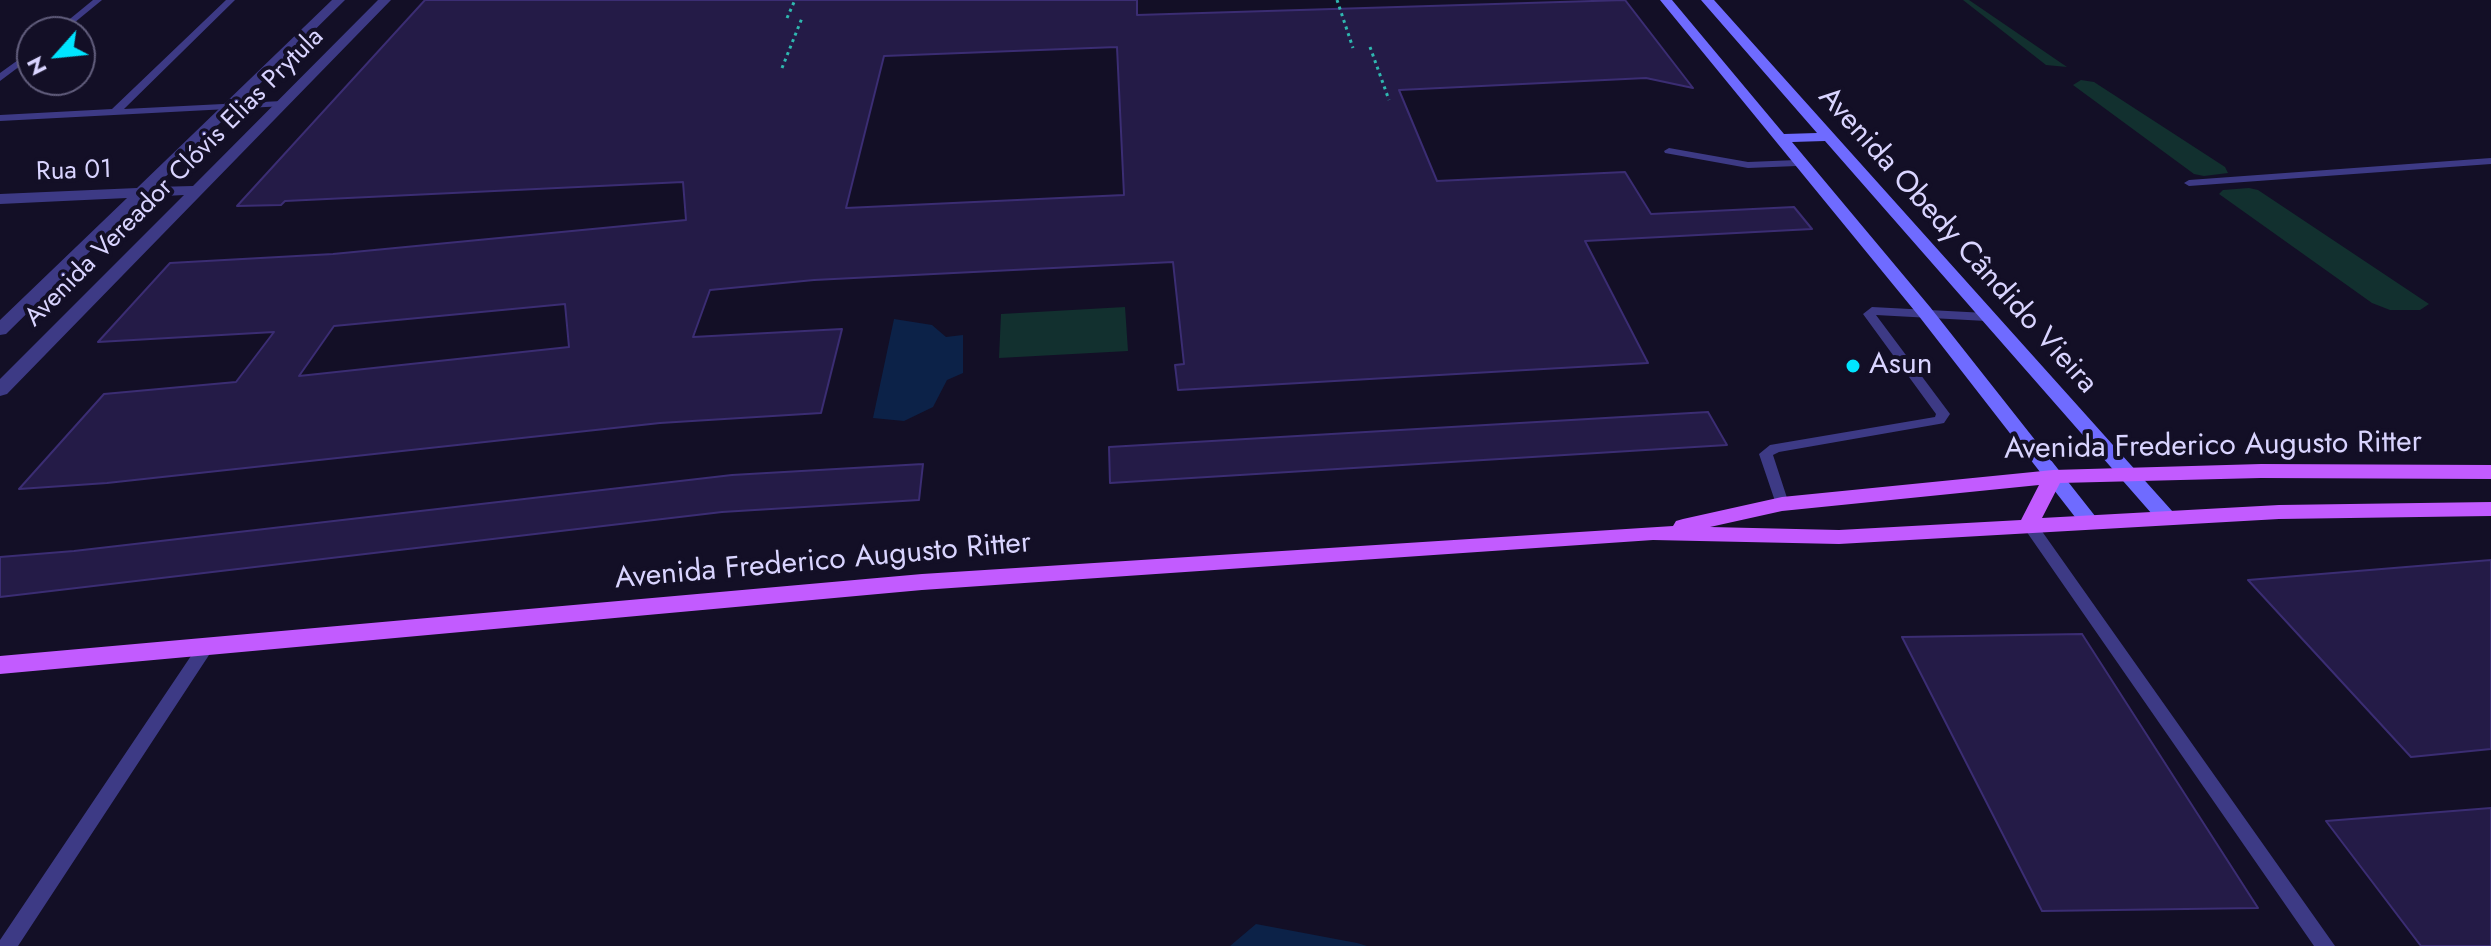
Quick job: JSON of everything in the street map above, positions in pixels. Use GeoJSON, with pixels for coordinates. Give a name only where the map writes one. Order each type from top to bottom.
{"type":"FeatureCollection","features":[{"type":"Feature","properties":{"kind":"main road"},"geometry":{"type":"LineString","coordinates":[[1666,0],[1797,163],[1924,311],[2089,521]]}},
{"type":"Feature","properties":{"kind":"main road","name":"Avenida Obedy Cândido Vieira"},"geometry":{"type":"LineString","coordinates":[[1707,0],[2166,517]]}},
{"type":"Feature","properties":{"kind":"main road"},"geometry":{"type":"LineString","coordinates":[[1778,138],[1826,137]]}},
{"type":"Feature","properties":{"kind":"main road","name":"Avenida Frederico Augusto Ritter"},"geometry":{"type":"LineString","coordinates":[[1653,533],[1782,504],[2053,477],[2126,473],[2491,472]]}},
{"type":"Feature","properties":{"kind":"main road"},"geometry":{"type":"LineString","coordinates":[[2029,524],[2053,477]]}},
{"type":"Feature","properties":{"kind":"main road","name":"Avenida Frederico Augusto Ritter"},"geometry":{"type":"LineString","coordinates":[[0,665],[922,582],[1653,533],[1839,537],[2166,517],[2491,509]]}},
{"type":"Feature","properties":{"kind":"street","name":"Avenida Vereador Clóvis Elias Prytula"},"geometry":{"type":"LineString","coordinates":[[0,330],[339,0]]}},
{"type":"Feature","properties":{"kind":"street","name":"Avenida Vereador Clóvis Elias Prytula"},"geometry":{"type":"LineString","coordinates":[[0,390],[385,0]]}},
{"type":"Feature","properties":{"kind":"street","name":"Rua 01"},"geometry":{"type":"LineString","coordinates":[[0,199],[198,190]]}},
{"type":"Feature","properties":{"kind":"lane"},"geometry":{"type":"LineString","coordinates":[[78,16],[98,0]]}},
{"type":"Feature","properties":{"kind":"lane"},"geometry":{"type":"LineString","coordinates":[[114,113],[231,0]]}},
{"type":"Feature","properties":{"kind":"lane"},"geometry":{"type":"LineString","coordinates":[[0,78],[16,66]]}},
{"type":"Feature","properties":{"kind":"lane"},"geometry":{"type":"LineString","coordinates":[[0,118],[282,104]]}},
{"type":"Feature","properties":{"kind":"lane"},"geometry":{"type":"LineString","coordinates":[[1669,151],[1748,165],[1797,163]]}},
{"type":"Feature","properties":{"kind":"lane"},"geometry":{"type":"LineString","coordinates":[[2189,183],[2491,161]]}},
{"type":"Feature","properties":{"kind":"lane"},"geometry":{"type":"LineString","coordinates":[[1782,504],[1766,454],[1775,448],[1939,420],[1943,414],[1869,314],[1879,310],[1924,311],[1986,317]]}},
{"type":"Feature","properties":{"kind":"lane"},"geometry":{"type":"LineString","coordinates":[[2029,524],[2325,946]]}},
{"type":"Feature","properties":{"kind":"lane"},"geometry":{"type":"LineString","coordinates":[[7,946],[205,648]]}},
{"type":"Feature","properties":{"kind":"path"},"geometry":{"type":"LineString","coordinates":[[787,18],[795,0]]}},
{"type":"Feature","properties":{"kind":"path"},"geometry":{"type":"LineString","coordinates":[[1337,0],[1353,48]]}},
{"type":"Feature","properties":{"kind":"path"},"geometry":{"type":"LineString","coordinates":[[782,68],[802,18]]}},
{"type":"Feature","properties":{"kind":"path"},"geometry":{"type":"LineString","coordinates":[[1370,47],[1389,100]]}},
{"type":"Feature","properties":{"kind":"green space"},"geometry":{"type":"Polygon","coordinates":[[[1963,0],[1969,0],[2067,67],[2046,65],[1963,0]]]}},
{"type":"Feature","properties":{"kind":"green space"},"geometry":{"type":"Polygon","coordinates":[[[2081,80],[2094,82],[2225,167],[2228,173],[2194,174],[2073,85],[2081,80]]]}},
{"type":"Feature","properties":{"kind":"green space"},"geometry":{"type":"Polygon","coordinates":[[[2223,190],[2258,190],[2429,304],[2420,310],[2390,310],[2372,303],[2219,194],[2223,190]]]}},
{"type":"Feature","properties":{"kind":"green space"},"geometry":{"type":"Polygon","coordinates":[[[1125,307],[1128,351],[999,358],[1001,314],[1125,307]]]}},
{"type":"Feature","properties":{"kind":"water"},"geometry":{"type":"Polygon","coordinates":[[[894,319],[932,325],[946,337],[963,335],[963,373],[947,380],[933,407],[904,421],[873,418],[894,319]]]}},
{"type":"Feature","properties":{"kind":"water"},"geometry":{"type":"Polygon","coordinates":[[[1256,924],[1357,943],[1367,946],[1230,946],[1256,924]]]}},
{"type":"Feature","properties":{"kind":"building"},"geometry":{"type":"Polygon","coordinates":[[[425,0],[1137,0],[1137,15],[1625,0],[1693,88],[1646,78],[1399,90],[1437,181],[1625,172],[1651,214],[1794,207],[1812,229],[1585,241],[1648,363],[1178,390],[1175,365],[1184,364],[1173,262],[814,280],[710,290],[693,337],[842,329],[821,413],[660,423],[107,483],[19,489],[104,394],[236,382],[274,332],[98,342],[170,263],[333,254],[686,220],[683,182],[285,201],[281,205],[237,206],[425,0]],[[1117,47],[884,56],[846,208],[1124,195],[1117,47]],[[565,304],[334,326],[299,376],[569,347],[565,304]]]}},
{"type":"Feature","properties":{"kind":"building"},"geometry":{"type":"Polygon","coordinates":[[[1708,412],[1727,445],[1110,483],[1109,447],[1708,412]]]}},
{"type":"Feature","properties":{"kind":"building"},"geometry":{"type":"Polygon","coordinates":[[[923,464],[919,500],[722,512],[0,597],[0,557],[732,475],[923,464]]]}},
{"type":"Feature","properties":{"kind":"building"},"geometry":{"type":"Polygon","coordinates":[[[2491,560],[2491,749],[2411,757],[2248,580],[2491,560]]]}},
{"type":"Feature","properties":{"kind":"building"},"geometry":{"type":"Polygon","coordinates":[[[2082,634],[2258,908],[2042,911],[1902,637],[2082,634]]]}},
{"type":"Feature","properties":{"kind":"building"},"geometry":{"type":"Polygon","coordinates":[[[2491,808],[2491,946],[2421,946],[2326,821],[2491,808]]]}},
{"type":"Feature","properties":{"kind":"place","name":"Asun"},"geometry":{"type":"Point","coordinates":[1853,366]}}]}
